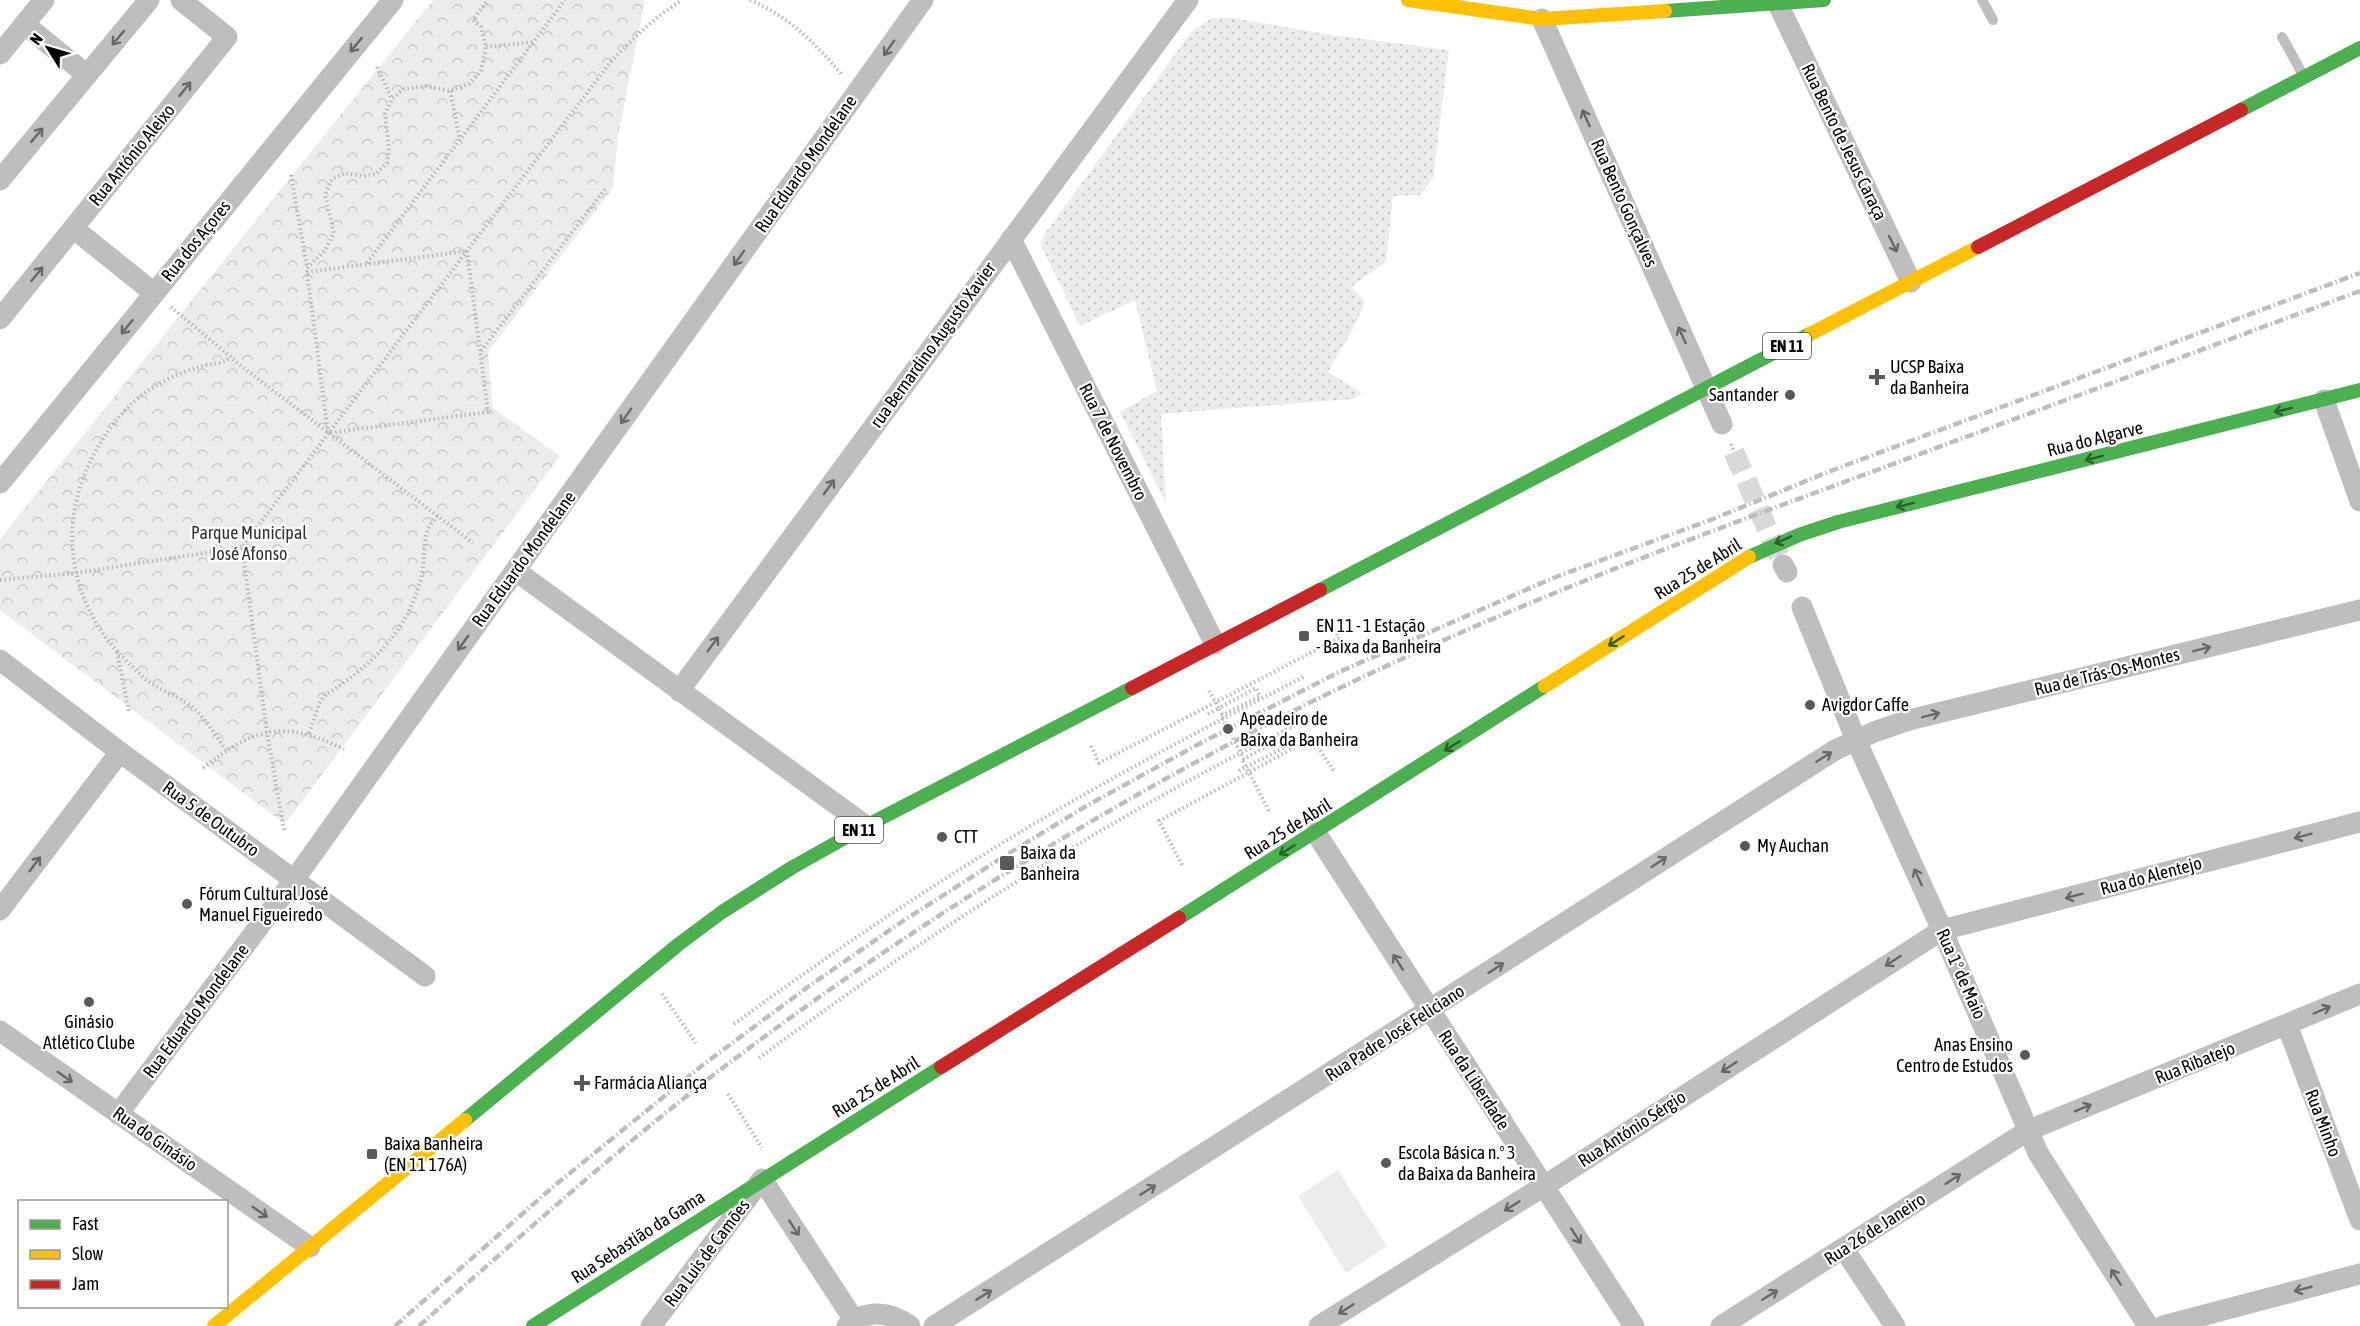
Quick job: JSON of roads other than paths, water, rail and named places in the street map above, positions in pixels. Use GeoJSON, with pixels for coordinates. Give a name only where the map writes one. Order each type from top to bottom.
{"type":"FeatureCollection","features":[{"type":"Feature","properties":{"kind":"main road"},"geometry":{"type":"LineString","coordinates":[[1408,0],[1542,19],[1778,1],[1804,3],[1824,0]]}},
{"type":"Feature","properties":{"kind":"main road","name":"EN 11"},"geometry":{"type":"LineString","coordinates":[[214,1326],[645,972],[722,912],[793,867],[866,826],[2360,47]]}},
{"type":"Feature","properties":{"kind":"main road","name":"Rua do Algarve"},"geometry":{"type":"LineString","coordinates":[[1838,522],[2360,390]]}},
{"type":"Feature","properties":{"kind":"main road","name":"Rua 25 de Abril"},"geometry":{"type":"LineString","coordinates":[[762,1179],[1316,833],[1737,563],[1793,536],[1838,522]]}},
{"type":"Feature","properties":{"kind":"main road","name":"Rua Sebastião da Gama"},"geometry":{"type":"LineString","coordinates":[[532,1326],[762,1179]]}},
{"type":"Feature","properties":{"kind":"street"},"geometry":{"type":"LineString","coordinates":[[0,54],[13,30],[44,0]]}},
{"type":"Feature","properties":{"kind":"street"},"geometry":{"type":"LineString","coordinates":[[0,180],[149,0]]}},
{"type":"Feature","properties":{"kind":"street","name":"Rua António Aleixo"},"geometry":{"type":"LineString","coordinates":[[0,319],[227,37],[182,0]]}},
{"type":"Feature","properties":{"kind":"street","name":"Rua dos Açores"},"geometry":{"type":"LineString","coordinates":[[0,483],[393,0]]}},
{"type":"Feature","properties":{"kind":"street","name":"Rua Eduardo Mondelane"},"geometry":{"type":"LineString","coordinates":[[118,1114],[294,879],[923,0]]}},
{"type":"Feature","properties":{"kind":"street","name":"rua Bernardino Augusto Xavier"},"geometry":{"type":"LineString","coordinates":[[679,691],[1188,0]]}},
{"type":"Feature","properties":{"kind":"street","name":"Rua Bento de Jesus Caraça"},"geometry":{"type":"LineString","coordinates":[[1778,1],[1911,282]]}},
{"type":"Feature","properties":{"kind":"street","name":"Rua Bento Gonçalves"},"geometry":{"type":"LineString","coordinates":[[1542,19],[1706,388]]}},
{"type":"Feature","properties":{"kind":"street"},"geometry":{"type":"LineString","coordinates":[[13,30],[87,75]]}},
{"type":"Feature","properties":{"kind":"street"},"geometry":{"type":"LineString","coordinates":[[73,228],[154,293]]}},
{"type":"Feature","properties":{"kind":"street","name":"Rua 7 de Novembro"},"geometry":{"type":"LineString","coordinates":[[1011,239],[1215,644]]}},
{"type":"Feature","properties":{"kind":"street"},"geometry":{"type":"LineString","coordinates":[[1706,388],[1722,424]]}},
{"type":"Feature","properties":{"kind":"street"},"geometry":{"type":"LineString","coordinates":[[2324,400],[2360,501]]}},
{"type":"Feature","properties":{"kind":"street"},"geometry":{"type":"LineString","coordinates":[[516,571],[866,826]]}},
{"type":"Feature","properties":{"kind":"street","name":"Rua 1º de Maio"},"geometry":{"type":"LineString","coordinates":[[1802,607],[1856,740],[1942,930],[2038,1153],[2148,1326]]}},
{"type":"Feature","properties":{"kind":"street","name":"Rua de Trás-Os-Montes"},"geometry":{"type":"LineString","coordinates":[[1856,740],[1909,720],[2360,610]]}},
{"type":"Feature","properties":{"kind":"street","name":"Rua 5 de Outubro"},"geometry":{"type":"LineString","coordinates":[[0,660],[120,752],[425,976]]}},
{"type":"Feature","properties":{"kind":"street","name":"Rua Padre José Feliciano"},"geometry":{"type":"LineString","coordinates":[[934,1326],[1429,1011],[1772,789],[1834,750],[1856,740]]}},
{"type":"Feature","properties":{"kind":"street"},"geometry":{"type":"LineString","coordinates":[[0,910],[120,752]]}},
{"type":"Feature","properties":{"kind":"street","name":"Rua do Alentejo"},"geometry":{"type":"LineString","coordinates":[[1942,930],[2360,822]]}},
{"type":"Feature","properties":{"kind":"street","name":"Rua da Liberdade"},"geometry":{"type":"LineString","coordinates":[[1316,833],[1634,1326]]}},
{"type":"Feature","properties":{"kind":"street","name":"Rua António Sérgio"},"geometry":{"type":"LineString","coordinates":[[1319,1326],[1544,1186],[1942,930]]}},
{"type":"Feature","properties":{"kind":"street","name":"Rua Ribatejo"},"geometry":{"type":"LineString","coordinates":[[2029,1130],[2360,994]]}},
{"type":"Feature","properties":{"kind":"street","name":"Rua Minho"},"geometry":{"type":"LineString","coordinates":[[2287,1025],[2360,1220]]}},
{"type":"Feature","properties":{"kind":"street","name":"Rua do Ginásio"},"geometry":{"type":"LineString","coordinates":[[0,1031],[310,1247]]}},
{"type":"Feature","properties":{"kind":"street","name":"Rua 26 de Janeiro"},"geometry":{"type":"LineString","coordinates":[[1721,1326],[2029,1130]]}},
{"type":"Feature","properties":{"kind":"street"},"geometry":{"type":"LineString","coordinates":[[762,1179],[850,1323],[867,1314],[882,1313],[897,1317],[910,1326]]}},
{"type":"Feature","properties":{"kind":"street","name":"Rua Luis de Camões"},"geometry":{"type":"LineString","coordinates":[[651,1326],[762,1179]]}},
{"type":"Feature","properties":{"kind":"street"},"geometry":{"type":"LineString","coordinates":[[1844,1249],[1895,1326]]}},
{"type":"Feature","properties":{"kind":"street"},"geometry":{"type":"LineString","coordinates":[[2163,1326],[2360,1274]]}},
{"type":"Feature","properties":{"kind":"lane"},"geometry":{"type":"LineString","coordinates":[[1982,0],[1993,20]]}},
{"type":"Feature","properties":{"kind":"lane"},"geometry":{"type":"LineString","coordinates":[[2282,37],[2304,77]]}},
{"type":"Feature","properties":{"kind":"tunnel"},"geometry":{"type":"LineString","coordinates":[[1734,452],[1779,556]]}},
{"type":"Feature","properties":{"kind":"railway"},"geometry":{"type":"LineString","coordinates":[[395,1326],[554,1186],[704,1064],[809,986],[903,921],[1003,857],[1088,805],[1197,745],[1339,672],[1553,578],[1713,519],[1833,470],[2360,273]]}},
{"type":"Feature","properties":{"kind":"railway"},"geometry":{"type":"LineString","coordinates":[[419,1326],[640,1134],[776,1028],[900,942],[1026,860],[1222,748],[1377,670],[1616,568],[2360,291]]}},
{"type":"Feature","properties":{"kind":"place","name":"UCSP Baixa da Banheira"},"geometry":{"type":"Point","coordinates":[1877,377]}},
{"type":"Feature","properties":{"kind":"place","name":"Santander"},"geometry":{"type":"Point","coordinates":[1790,395]}},
{"type":"Feature","properties":{"kind":"place","name":"EN 11 - 1 Estação - Baixa da Banheira"},"geometry":{"type":"Point","coordinates":[1304,636]}},
{"type":"Feature","properties":{"kind":"place","name":"Avigdor Caffe"},"geometry":{"type":"Point","coordinates":[1810,705]}},
{"type":"Feature","properties":{"kind":"place","name":"Apeadeiro de Baixa da Banheira"},"geometry":{"type":"Point","coordinates":[1228,729]}},
{"type":"Feature","properties":{"kind":"place","name":"CTT"},"geometry":{"type":"Point","coordinates":[942,837]}},
{"type":"Feature","properties":{"kind":"place","name":"My Auchan"},"geometry":{"type":"Point","coordinates":[1745,846]}},
{"type":"Feature","properties":{"kind":"place","name":"Baixa da Banheira"},"geometry":{"type":"Point","coordinates":[1007,863]}},
{"type":"Feature","properties":{"kind":"place","name":"Fórum Cultural José Manuel Figueiredo"},"geometry":{"type":"Point","coordinates":[187,904]}},
{"type":"Feature","properties":{"kind":"place","name":"Ginásio Atlético Clube"},"geometry":{"type":"Point","coordinates":[89,1002]}},
{"type":"Feature","properties":{"kind":"place","name":"Anas Ensino Centro de Estudos"},"geometry":{"type":"Point","coordinates":[2025,1055]}},
{"type":"Feature","properties":{"kind":"place","name":"Farmácia Aliança"},"geometry":{"type":"Point","coordinates":[582,1083]}},
{"type":"Feature","properties":{"kind":"place","name":"Baixa Banheira (EN 11 176A)"},"geometry":{"type":"Point","coordinates":[372,1154]}},
{"type":"Feature","properties":{"kind":"place","name":"Escola Básica n.º 3 da Baixa da Banheira"},"geometry":{"type":"Point","coordinates":[1386,1163]}},
{"type":"Feature","properties":{"kind":"park label","name":"Parque Municipal José Afonso"},"geometry":{"type":"Point","coordinates":[249,543]}}]}
